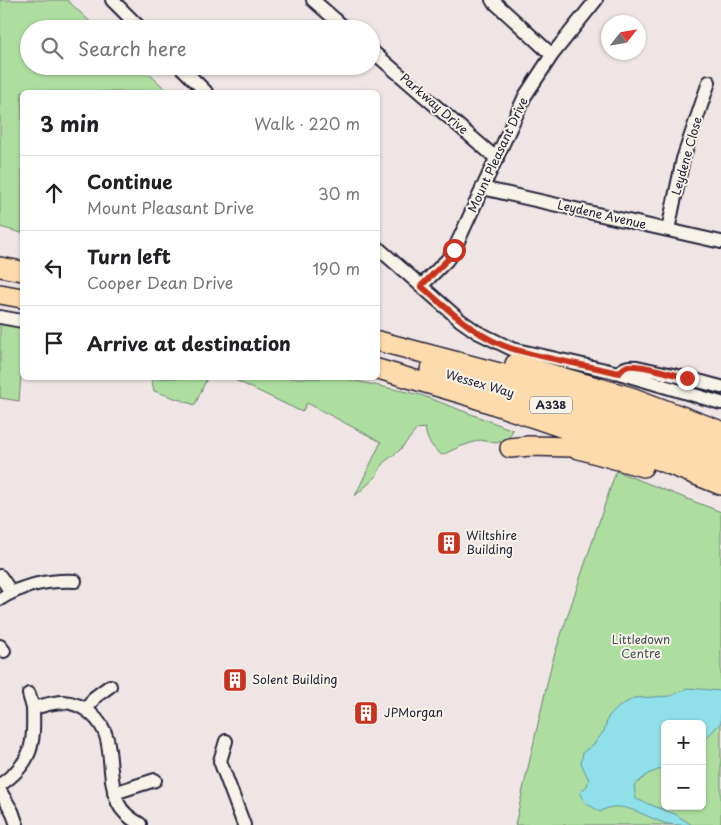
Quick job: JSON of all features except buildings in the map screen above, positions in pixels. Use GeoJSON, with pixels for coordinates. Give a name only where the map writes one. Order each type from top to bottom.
{"type":"FeatureCollection","features":[{"type":"Feature","properties":{"kind":"highway"},"geometry":{"type":"LineString","coordinates":[[0,267],[20,271]]}},
{"type":"Feature","properties":{"kind":"highway"},"geometry":{"type":"LineString","coordinates":[[0,294],[20,298]]}},
{"type":"Feature","properties":{"kind":"highway"},"geometry":{"type":"LineString","coordinates":[[380,334],[482,356],[580,382],[631,397],[721,430]]}},
{"type":"Feature","properties":{"kind":"highway","name":"Wessex Way"},"geometry":{"type":"LineString","coordinates":[[380,342],[540,384],[630,414],[721,448]]}},
{"type":"Feature","properties":{"kind":"highway","name":"Wessex Way"},"geometry":{"type":"LineString","coordinates":[[380,358],[540,401],[649,438],[721,466]]}},
{"type":"Feature","properties":{"kind":"highway"},"geometry":{"type":"LineString","coordinates":[[380,370],[466,394],[658,460],[721,485]]}},
{"type":"Feature","properties":{"kind":"highway"},"geometry":{"type":"LineString","coordinates":[[510,448],[529,446],[572,447],[721,491]]}},
{"type":"Feature","properties":{"kind":"street"},"geometry":{"type":"LineString","coordinates":[[112,0],[133,20]]}},
{"type":"Feature","properties":{"kind":"street"},"geometry":{"type":"LineString","coordinates":[[313,0],[336,20]]}},
{"type":"Feature","properties":{"kind":"street"},"geometry":{"type":"LineString","coordinates":[[492,0],[552,55]]}},
{"type":"Feature","properties":{"kind":"street","name":"Mount Pleasant Drive"},"geometry":{"type":"LineString","coordinates":[[421,286],[447,260],[454,250],[525,96],[552,55],[596,0]]}},
{"type":"Feature","properties":{"kind":"street","name":"Parkway Drive"},"geometry":{"type":"LineString","coordinates":[[380,58],[497,158]]}},
{"type":"Feature","properties":{"kind":"street"},"geometry":{"type":"LineString","coordinates":[[189,75],[204,90]]}},
{"type":"Feature","properties":{"kind":"street","name":"Leydene Close"},"geometry":{"type":"LineString","coordinates":[[668,230],[683,159],[709,82]]}},
{"type":"Feature","properties":{"kind":"street","name":"Leydene Avenue"},"geometry":{"type":"LineString","coordinates":[[482,188],[721,242]]}},
{"type":"Feature","properties":{"kind":"street"},"geometry":{"type":"LineString","coordinates":[[380,250],[460,320],[477,332],[512,349],[619,373],[721,403]]}},
{"type":"Feature","properties":{"kind":"street"},"geometry":{"type":"LineString","coordinates":[[0,317],[20,321]]}},
{"type":"Feature","properties":{"kind":"street"},"geometry":{"type":"LineString","coordinates":[[619,373],[628,366],[637,367],[721,387]]}},
{"type":"Feature","properties":{"kind":"street"},"geometry":{"type":"LineString","coordinates":[[0,576],[5,596],[53,580],[75,581]]}},
{"type":"Feature","properties":{"kind":"street"},"geometry":{"type":"LineString","coordinates":[[86,710],[95,697],[110,686]]}},
{"type":"Feature","properties":{"kind":"street"},"geometry":{"type":"LineString","coordinates":[[0,785],[17,771],[31,750],[33,739],[32,708],[29,694]]}},
{"type":"Feature","properties":{"kind":"street"},"geometry":{"type":"LineString","coordinates":[[32,708],[63,702],[70,703],[86,710],[99,723],[106,739],[111,780],[118,805],[140,824]]}},
{"type":"Feature","properties":{"kind":"street"},"geometry":{"type":"LineString","coordinates":[[226,741],[220,761],[244,825]]}},
{"type":"Feature","properties":{"kind":"street"},"geometry":{"type":"LineString","coordinates":[[114,793],[155,780]]}},
{"type":"Feature","properties":{"kind":"street"},"geometry":{"type":"LineString","coordinates":[[0,791],[12,811],[17,825]]}},
{"type":"Feature","properties":{"kind":"green space"},"geometry":{"type":"Polygon","coordinates":[[[0,0],[67,0],[88,20],[20,20],[20,75],[150,75],[167,90],[20,90],[20,232],[0,227],[0,0]]]}},
{"type":"Feature","properties":{"kind":"green space"},"geometry":{"type":"Polygon","coordinates":[[[0,321],[20,324],[21,380],[19,401],[0,398],[0,321]]]}},
{"type":"Feature","properties":{"kind":"green space"},"geometry":{"type":"Polygon","coordinates":[[[151,380],[206,380],[195,405],[154,391],[151,380]]]}},
{"type":"Feature","properties":{"kind":"green space"},"geometry":{"type":"Polygon","coordinates":[[[235,380],[351,380],[421,395],[513,430],[508,439],[496,443],[480,440],[442,455],[431,444],[425,428],[417,429],[400,450],[383,463],[376,477],[355,496],[381,442],[307,403],[302,412],[235,380]]]}},
{"type":"Feature","properties":{"kind":"green space","name":"Littledown Centre"},"geometry":{"type":"Polygon","coordinates":[[[616,471],[721,512],[721,825],[515,825],[552,662],[616,471]]]}},
{"type":"Feature","properties":{"kind":"water"},"geometry":{"type":"Polygon","coordinates":[[[688,688],[721,691],[721,722],[706,739],[706,720],[661,720],[661,769],[648,774],[634,786],[636,799],[677,815],[692,825],[668,824],[625,808],[608,808],[600,812],[585,802],[580,792],[587,786],[589,780],[581,763],[583,752],[594,744],[604,731],[608,717],[620,706],[634,698],[671,696],[688,688]]]}},
{"type":"Feature","properties":{"kind":"place","name":"Wiltshire Building"},"geometry":{"type":"Point","coordinates":[449,543]}},
{"type":"Feature","properties":{"kind":"place","name":"Solent Building"},"geometry":{"type":"Point","coordinates":[235,680]}},
{"type":"Feature","properties":{"kind":"place","name":"JPMorgan"},"geometry":{"type":"Point","coordinates":[366,713]}},
{"type":"Feature","properties":{"kind":"route"},"geometry":{"type":"LineString","coordinates":[[454,250],[447,260],[421,286],[460,320],[477,332],[512,349],[619,373],[628,366],[687,378]]}}]}
